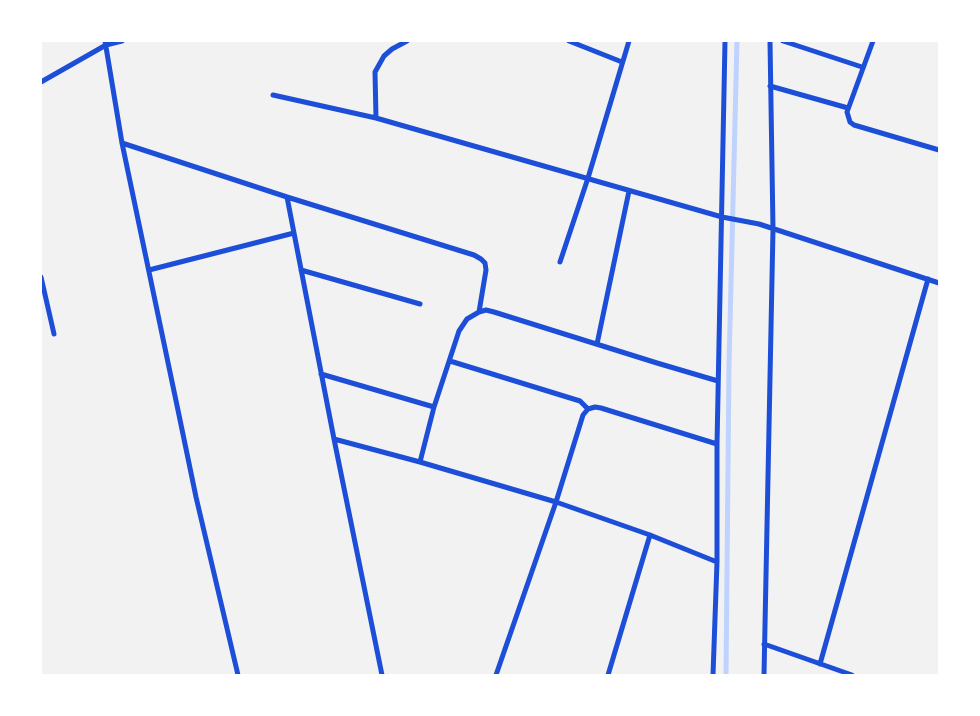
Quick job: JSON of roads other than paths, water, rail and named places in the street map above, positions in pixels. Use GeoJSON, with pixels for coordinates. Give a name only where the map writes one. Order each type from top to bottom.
{"type":"FeatureCollection","features":[{"type":"Feature","properties":{"kind":"street"},"geometry":{"type":"LineString","coordinates":[[41,82],[106,43],[122,41]]}},
{"type":"Feature","properties":{"kind":"street"},"geometry":{"type":"LineString","coordinates":[[376,118],[375,72],[384,56],[407,41]]}},
{"type":"Feature","properties":{"kind":"street"},"geometry":{"type":"LineString","coordinates":[[569,41],[622,62]]}},
{"type":"Feature","properties":{"kind":"street"},"geometry":{"type":"LineString","coordinates":[[560,262],[588,178],[629,41]]}},
{"type":"Feature","properties":{"kind":"street"},"geometry":{"type":"LineString","coordinates":[[713,675],[717,562],[717,444],[725,41]]}},
{"type":"Feature","properties":{"kind":"street"},"geometry":{"type":"LineString","coordinates":[[764,675],[773,228],[770,41]]}},
{"type":"Feature","properties":{"kind":"street"},"geometry":{"type":"LineString","coordinates":[[783,41],[862,67]]}},
{"type":"Feature","properties":{"kind":"street"},"geometry":{"type":"LineString","coordinates":[[872,41],[846,112],[850,122],[854,125],[939,150]]}},
{"type":"Feature","properties":{"kind":"street"},"geometry":{"type":"LineString","coordinates":[[106,43],[122,143],[196,497],[238,675]]}},
{"type":"Feature","properties":{"kind":"street"},"geometry":{"type":"LineString","coordinates":[[770,86],[848,108]]}},
{"type":"Feature","properties":{"kind":"street"},"geometry":{"type":"LineString","coordinates":[[273,95],[376,118],[722,217],[773,228],[939,282]]}},
{"type":"Feature","properties":{"kind":"street"},"geometry":{"type":"LineString","coordinates":[[122,143],[474,255],[485,263],[486,270],[479,312]]}},
{"type":"Feature","properties":{"kind":"street"},"geometry":{"type":"LineString","coordinates":[[597,344],[629,191]]}},
{"type":"Feature","properties":{"kind":"street"},"geometry":{"type":"LineString","coordinates":[[287,197],[382,675]]}},
{"type":"Feature","properties":{"kind":"street"},"geometry":{"type":"LineString","coordinates":[[149,270],[294,233]]}},
{"type":"Feature","properties":{"kind":"street"},"geometry":{"type":"LineString","coordinates":[[301,270],[420,304]]}},
{"type":"Feature","properties":{"kind":"street"},"geometry":{"type":"LineString","coordinates":[[41,277],[54,334]]}},
{"type":"Feature","properties":{"kind":"street"},"geometry":{"type":"LineString","coordinates":[[820,664],[928,279]]}},
{"type":"Feature","properties":{"kind":"street"},"geometry":{"type":"LineString","coordinates":[[420,462],[434,407],[459,331],[468,319],[486,310],[657,364],[718,381]]}},
{"type":"Feature","properties":{"kind":"street"},"geometry":{"type":"LineString","coordinates":[[450,361],[580,401],[588,410]]}},
{"type":"Feature","properties":{"kind":"street"},"geometry":{"type":"LineString","coordinates":[[321,374],[434,407]]}},
{"type":"Feature","properties":{"kind":"street"},"geometry":{"type":"LineString","coordinates":[[496,675],[556,502],[583,415],[595,407],[601,408],[717,444]]}},
{"type":"Feature","properties":{"kind":"street"},"geometry":{"type":"LineString","coordinates":[[334,439],[556,502],[650,535],[717,562]]}},
{"type":"Feature","properties":{"kind":"street"},"geometry":{"type":"LineString","coordinates":[[608,675],[650,535]]}},
{"type":"Feature","properties":{"kind":"street"},"geometry":{"type":"LineString","coordinates":[[764,644],[852,675]]}},
{"type":"Feature","properties":{"kind":"waterway"},"geometry":{"type":"LineString","coordinates":[[726,675],[729,364],[737,41]]}}]}
